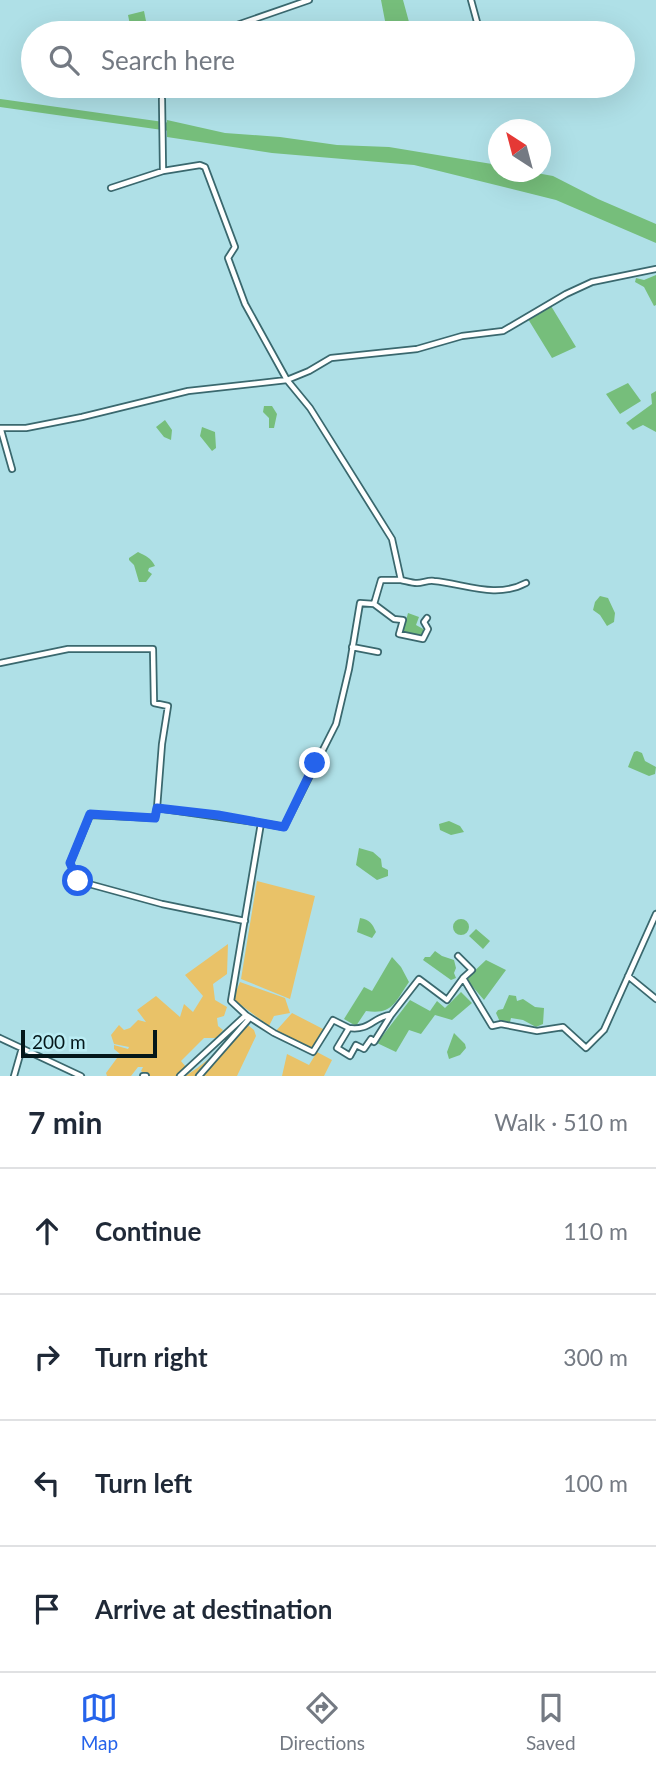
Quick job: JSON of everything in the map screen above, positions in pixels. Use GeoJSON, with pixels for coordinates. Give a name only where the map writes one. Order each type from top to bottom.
{"type":"FeatureCollection","features":[{"type":"Feature","properties":{"kind":"street"},"geometry":{"type":"LineString","coordinates":[[249,21],[309,0]]}},
{"type":"Feature","properties":{"kind":"street"},"geometry":{"type":"LineString","coordinates":[[471,0],[477,21]]}},
{"type":"Feature","properties":{"kind":"street"},"geometry":{"type":"LineString","coordinates":[[162,99],[163,171]]}},
{"type":"Feature","properties":{"kind":"street"},"geometry":{"type":"LineString","coordinates":[[111,188],[163,171],[200,165],[208,171],[235,247],[228,258],[245,303],[287,380],[310,408],[392,540],[401,580]]}},
{"type":"Feature","properties":{"kind":"street"},"geometry":{"type":"LineString","coordinates":[[12,469],[0,429],[82,417],[188,391],[287,380],[331,358],[417,349],[462,336],[503,331],[592,282],[656,269]]}},
{"type":"Feature","properties":{"kind":"street"},"geometry":{"type":"LineString","coordinates":[[374,604],[381,580],[419,583],[431,580],[482,590],[517,588],[526,583]]}},
{"type":"Feature","properties":{"kind":"street"},"geometry":{"type":"LineString","coordinates":[[157,808],[284,827],[336,724],[360,603],[374,604],[394,619],[403,620],[399,634],[422,639],[428,629],[424,622],[426,618]]}},
{"type":"Feature","properties":{"kind":"street"},"geometry":{"type":"LineString","coordinates":[[352,647],[378,652]]}},
{"type":"Feature","properties":{"kind":"street"},"geometry":{"type":"LineString","coordinates":[[0,663],[68,649],[153,649],[154,703],[168,706],[155,818],[90,814],[70,863],[78,881],[162,904],[245,920]]}},
{"type":"Feature","properties":{"kind":"street"},"geometry":{"type":"LineString","coordinates":[[261,823],[231,1001],[246,1015],[274,1033],[313,1052],[333,1020],[360,1030],[375,1023],[381,1016],[391,1015]]}},
{"type":"Feature","properties":{"kind":"street"},"geometry":{"type":"LineString","coordinates":[[463,978],[492,1026],[500,1024],[537,1031],[563,1027],[586,1048],[604,1030],[656,914]]}},
{"type":"Feature","properties":{"kind":"street"},"geometry":{"type":"LineString","coordinates":[[349,1028],[337,1048],[350,1056],[356,1045],[364,1049],[371,1039],[374,1042],[419,979],[447,1000],[472,970],[458,956]]}},
{"type":"Feature","properties":{"kind":"street"},"geometry":{"type":"LineString","coordinates":[[628,976],[656,999]]}},
{"type":"Feature","properties":{"kind":"street"},"geometry":{"type":"LineString","coordinates":[[180,1076],[246,1015]]}},
{"type":"Feature","properties":{"kind":"street"},"geometry":{"type":"LineString","coordinates":[[200,1076],[248,1020],[246,1015]]}},
{"type":"Feature","properties":{"kind":"street"},"geometry":{"type":"LineString","coordinates":[[0,1038],[81,1076]]}},
{"type":"Feature","properties":{"kind":"street"},"geometry":{"type":"LineString","coordinates":[[13,1076],[22,1048]]}},
{"type":"Feature","properties":{"kind":"shaded area"},"geometry":{"type":"Polygon","coordinates":[[[381,0],[403,0],[409,21],[385,21],[381,0]]]}},
{"type":"Feature","properties":{"kind":"shaded area"},"geometry":{"type":"Polygon","coordinates":[[[144,11],[146,21],[129,21],[128,15],[144,11]]]}},
{"type":"Feature","properties":{"kind":"shaded area"},"geometry":{"type":"Polygon","coordinates":[[[167,120],[225,133],[337,145],[389,147],[488,163],[488,182],[551,182],[553,176],[656,224],[656,243],[556,200],[414,165],[272,153],[167,137],[167,120]]]}},
{"type":"Feature","properties":{"kind":"shaded area"},"geometry":{"type":"Polygon","coordinates":[[[656,275],[654,306],[644,287],[635,282],[636,278],[644,280],[656,275]]]}},
{"type":"Feature","properties":{"kind":"shaded area"},"geometry":{"type":"Polygon","coordinates":[[[551,306],[576,347],[552,358],[528,319],[551,306]]]}},
{"type":"Feature","properties":{"kind":"shaded area"},"geometry":{"type":"Polygon","coordinates":[[[628,383],[641,401],[620,414],[606,394],[628,383]]]}},
{"type":"Feature","properties":{"kind":"shaded area"},"geometry":{"type":"Polygon","coordinates":[[[656,391],[656,432],[643,425],[633,430],[626,423],[652,404],[651,394],[656,391]]]}},
{"type":"Feature","properties":{"kind":"shaded area"},"geometry":{"type":"Polygon","coordinates":[[[264,406],[272,406],[277,414],[274,428],[269,428],[269,418],[263,412],[264,406]]]}},
{"type":"Feature","properties":{"kind":"shaded area"},"geometry":{"type":"Polygon","coordinates":[[[165,420],[172,430],[171,440],[164,437],[156,427],[165,420]]]}},
{"type":"Feature","properties":{"kind":"shaded area"},"geometry":{"type":"Polygon","coordinates":[[[202,427],[215,432],[216,448],[212,451],[200,436],[202,427]]]}},
{"type":"Feature","properties":{"kind":"shaded area"},"geometry":{"type":"Polygon","coordinates":[[[138,552],[150,559],[155,566],[149,568],[148,571],[152,574],[146,582],[139,582],[134,565],[129,560],[138,552]]]}},
{"type":"Feature","properties":{"kind":"shaded area"},"geometry":{"type":"Polygon","coordinates":[[[600,596],[608,598],[615,613],[614,622],[607,626],[593,610],[600,596]]]}},
{"type":"Feature","properties":{"kind":"shaded area"},"geometry":{"type":"Polygon","coordinates":[[[408,613],[419,617],[416,625],[425,630],[422,638],[403,632],[408,613]]]}},
{"type":"Feature","properties":{"kind":"shaded area"},"geometry":{"type":"Polygon","coordinates":[[[634,752],[642,753],[645,761],[656,767],[655,774],[649,776],[628,767],[634,752]]]}},
{"type":"Feature","properties":{"kind":"shaded area"},"geometry":{"type":"Polygon","coordinates":[[[449,821],[460,826],[464,832],[451,835],[440,830],[439,824],[449,821]]]}},
{"type":"Feature","properties":{"kind":"shaded area"},"geometry":{"type":"Polygon","coordinates":[[[359,848],[373,852],[381,859],[382,867],[388,870],[388,876],[377,880],[356,865],[359,848]]]}},
{"type":"Feature","properties":{"kind":"shaded area"},"geometry":{"type":"Polygon","coordinates":[[[257,881],[315,896],[290,999],[241,979],[257,881]]]}},
{"type":"Feature","properties":{"kind":"shaded area"},"geometry":{"type":"Polygon","coordinates":[[[360,918],[373,926],[376,932],[372,938],[357,932],[360,918]]]}},
{"type":"Feature","properties":{"kind":"shaded area"},"geometry":{"type":"Polygon","coordinates":[[[461,919],[469,927],[461,935],[453,927],[461,919]]]}},
{"type":"Feature","properties":{"kind":"shaded area"},"geometry":{"type":"Polygon","coordinates":[[[476,929],[490,941],[483,949],[469,936],[476,929]]]}},
{"type":"Feature","properties":{"kind":"shaded area"},"geometry":{"type":"Polygon","coordinates":[[[228,944],[227,974],[213,984],[215,1000],[227,1007],[224,1016],[217,1018],[218,1026],[223,1030],[217,1038],[204,1038],[181,1061],[186,1067],[178,1076],[148,1076],[141,1071],[143,1067],[138,1067],[131,1076],[107,1076],[106,1073],[120,1054],[114,1049],[114,1045],[128,1049],[129,1047],[114,1044],[111,1035],[119,1025],[124,1030],[138,1020],[146,1022],[137,1010],[156,996],[180,1017],[184,1004],[193,1012],[203,996],[185,975],[228,944]]]}},
{"type":"Feature","properties":{"kind":"shaded area"},"geometry":{"type":"Polygon","coordinates":[[[435,951],[454,960],[456,978],[451,980],[423,960],[435,951]]]}},
{"type":"Feature","properties":{"kind":"shaded area"},"geometry":{"type":"Polygon","coordinates":[[[392,957],[409,982],[396,1001],[382,1011],[366,1011],[356,1026],[344,1019],[364,987],[372,991],[392,957]]]}},
{"type":"Feature","properties":{"kind":"shaded area"},"geometry":{"type":"Polygon","coordinates":[[[486,960],[506,970],[484,1000],[466,979],[486,960]]]}},
{"type":"Feature","properties":{"kind":"shaded area"},"geometry":{"type":"Polygon","coordinates":[[[240,982],[285,998],[290,1013],[274,1016],[269,1026],[233,999],[240,982]]]}},
{"type":"Feature","properties":{"kind":"shaded area"},"geometry":{"type":"Polygon","coordinates":[[[461,992],[472,1003],[452,1020],[435,1015],[421,1034],[409,1030],[396,1052],[377,1043],[410,1000],[430,1011],[437,1001],[445,1008],[461,992]]]}},
{"type":"Feature","properties":{"kind":"shaded area"},"geometry":{"type":"Polygon","coordinates":[[[509,995],[516,996],[517,1001],[523,999],[535,1007],[544,1008],[543,1024],[536,1027],[523,1020],[511,1018],[510,1022],[500,1022],[496,1013],[503,1009],[509,995]]]}},
{"type":"Feature","properties":{"kind":"shaded area"},"geometry":{"type":"Polygon","coordinates":[[[292,1013],[325,1030],[314,1051],[275,1032],[292,1013]]]}},
{"type":"Feature","properties":{"kind":"shaded area"},"geometry":{"type":"Polygon","coordinates":[[[244,1022],[254,1030],[256,1036],[237,1076],[185,1076],[213,1055],[233,1030],[244,1022]]]}},
{"type":"Feature","properties":{"kind":"shaded area"},"geometry":{"type":"Polygon","coordinates":[[[454,1033],[466,1048],[460,1055],[449,1059],[447,1052],[454,1033]]]}},
{"type":"Feature","properties":{"kind":"shaded area"},"geometry":{"type":"Polygon","coordinates":[[[317,1052],[332,1060],[324,1076],[282,1076],[287,1054],[309,1065],[317,1052]]]}},
{"type":"Feature","properties":{"kind":"waterway"},"geometry":{"type":"LineString","coordinates":[[0,103],[177,128]]}},
{"type":"Feature","properties":{"kind":"route"},"geometry":{"type":"LineString","coordinates":[[78,881],[70,863],[90,814],[155,818],[157,808],[218,815],[284,827],[315,763]]}}]}
